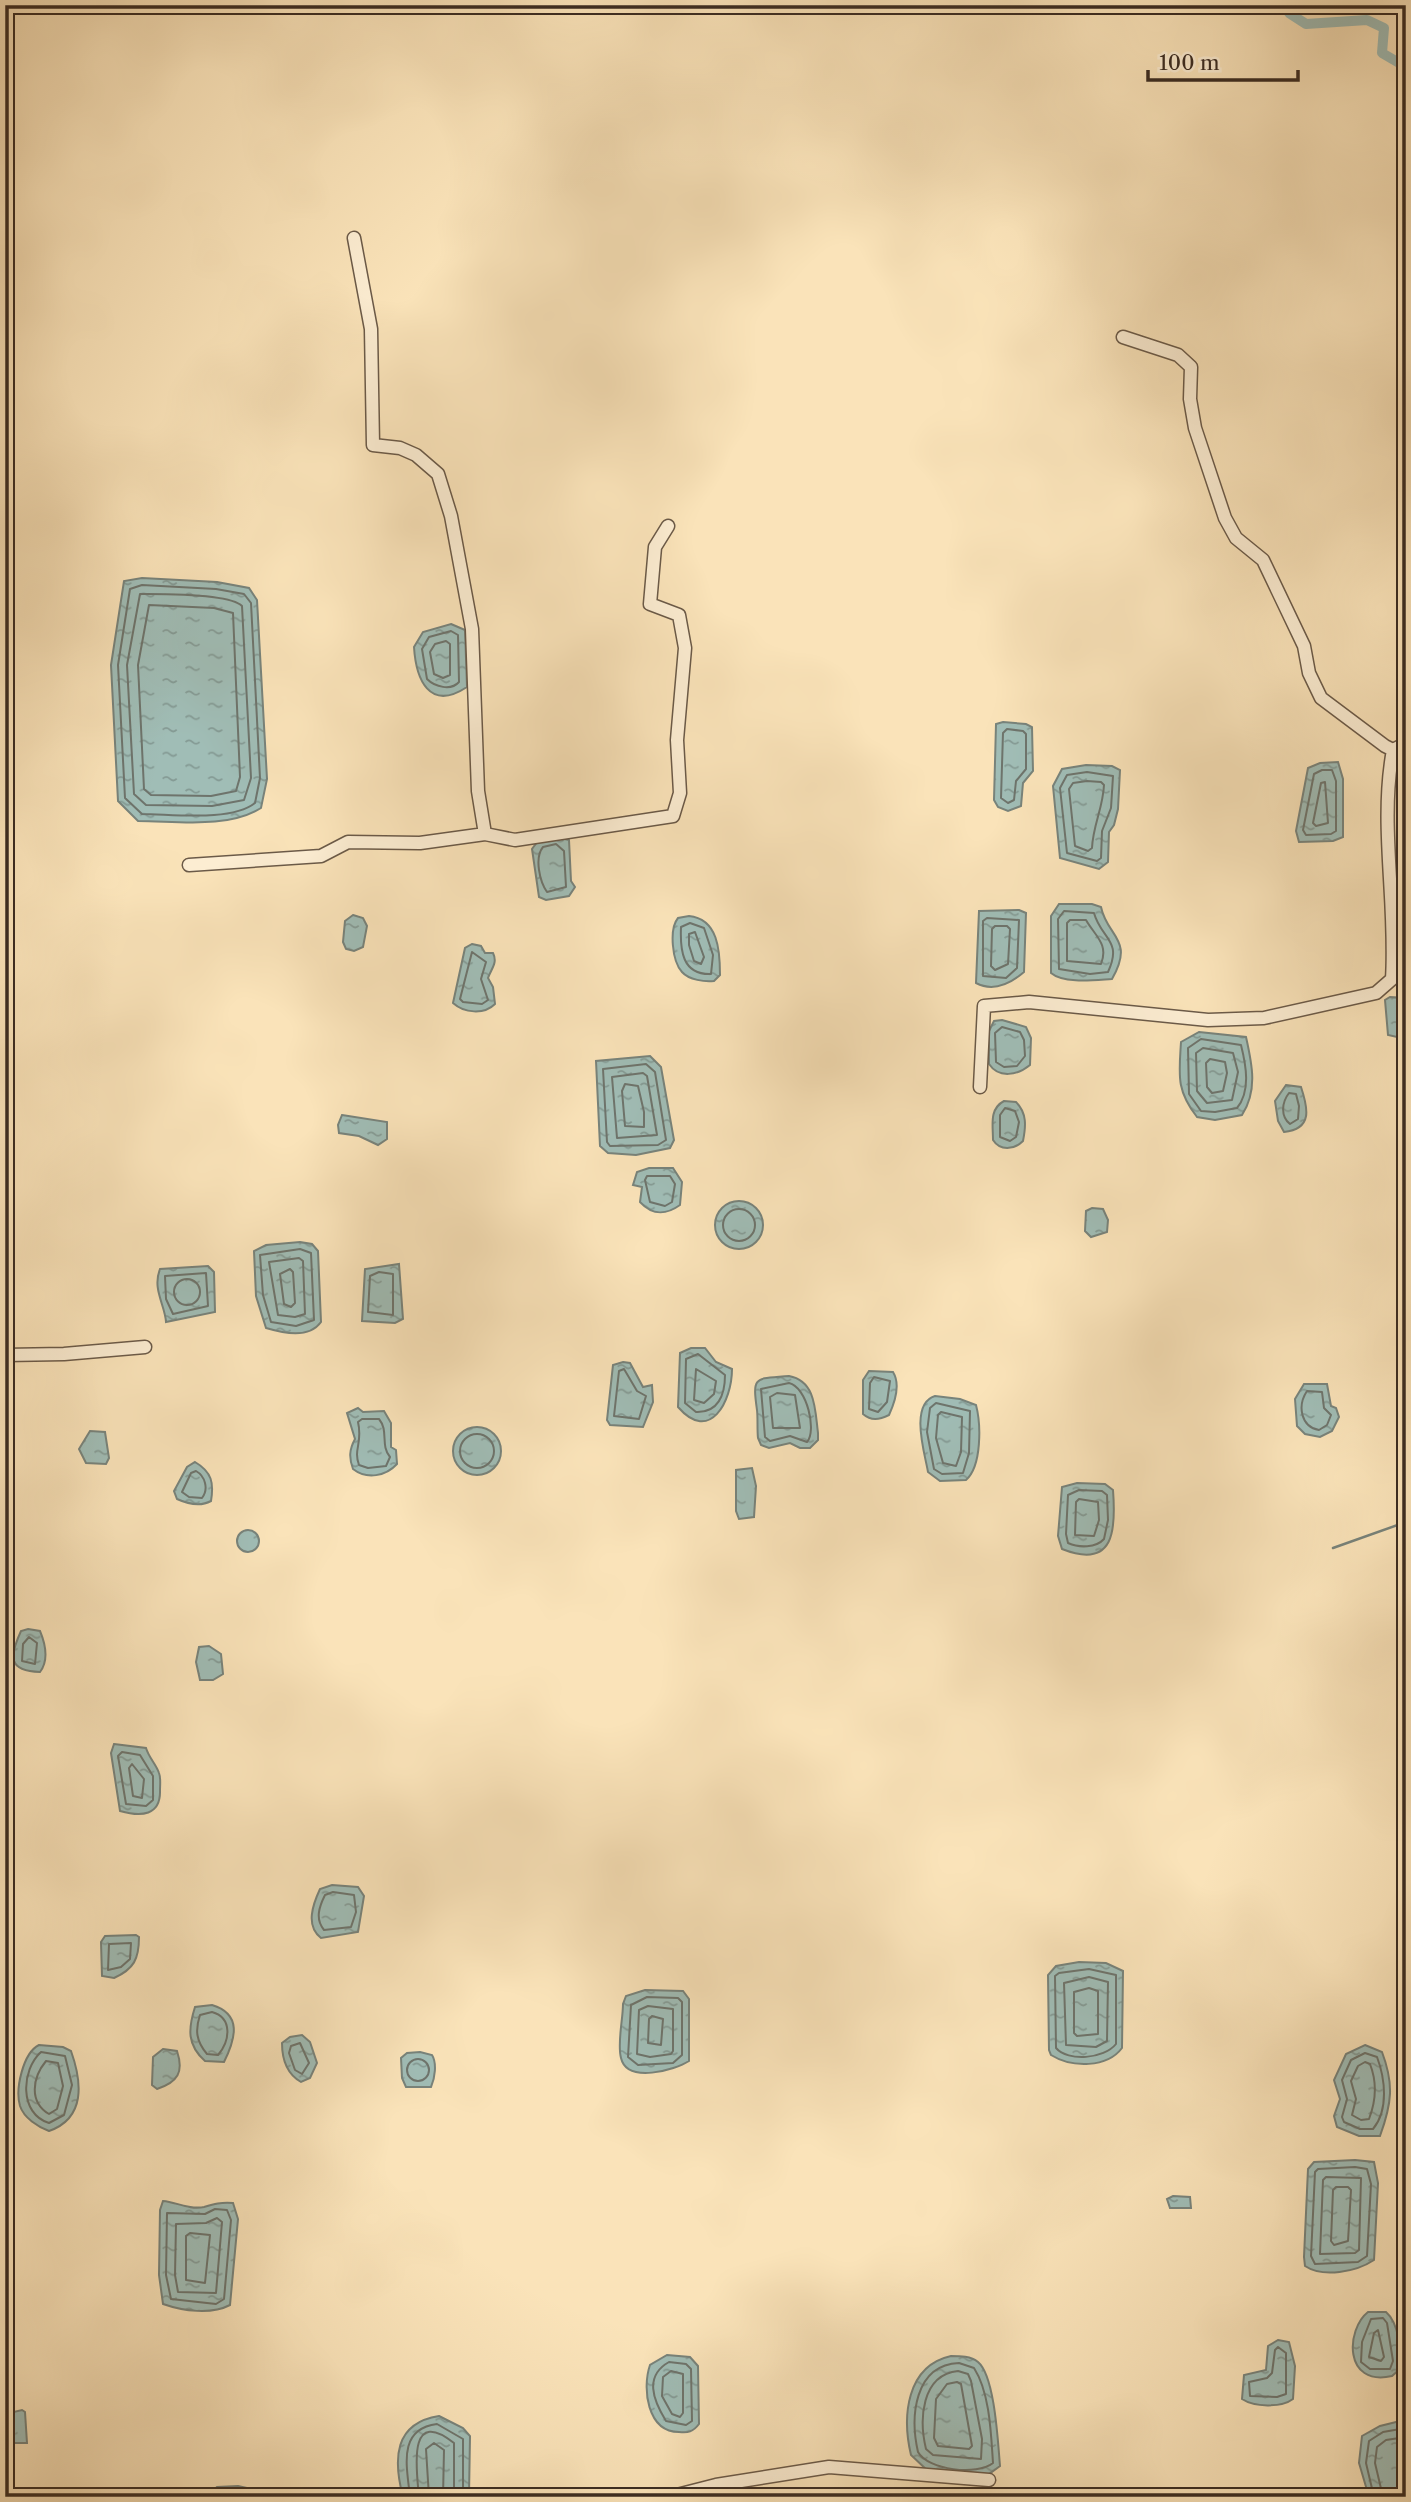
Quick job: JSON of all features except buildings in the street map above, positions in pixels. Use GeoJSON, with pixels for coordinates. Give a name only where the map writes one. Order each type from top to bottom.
{"type":"FeatureCollection","features":[{"type":"Feature","properties":{"kind":"street"},"geometry":{"type":"LineString","coordinates":[[354,238],[371,330],[373,445],[400,448],[416,455],[438,474],[451,516],[472,629],[478,791],[485,834]]}},
{"type":"Feature","properties":{"kind":"street"},"geometry":{"type":"LineString","coordinates":[[1123,337],[1178,355],[1191,367],[1190,399],[1195,428],[1236,538],[1263,560],[1304,646],[1308,673],[1321,698],[1393,750]]}},
{"type":"Feature","properties":{"kind":"street"},"geometry":{"type":"LineString","coordinates":[[189,865],[321,856],[348,842],[420,843],[485,834],[515,839],[673,816],[680,793],[677,740],[685,648],[680,615],[650,604],[654,547],[668,526]]}},
{"type":"Feature","properties":{"kind":"street"},"geometry":{"type":"LineString","coordinates":[[1393,750],[1406,743]]}},
{"type":"Feature","properties":{"kind":"street"},"geometry":{"type":"LineString","coordinates":[[980,1087],[980,1036],[984,1006],[1029,1002],[1208,1020],[1264,1018],[1376,993],[1392,979],[1393,966],[1387,779],[1393,750]]}},
{"type":"Feature","properties":{"kind":"street"},"geometry":{"type":"LineString","coordinates":[[5,1355],[64,1354],[145,1347]]}},
{"type":"Feature","properties":{"kind":"street"},"geometry":{"type":"LineString","coordinates":[[669,2497],[716,2485],[829,2467],[989,2480]]}},
{"type":"Feature","properties":{"kind":"water"},"geometry":{"type":"Polygon","coordinates":[[[142,578],[217,582],[249,588],[257,600],[267,779],[261,808],[248,815],[201,822],[138,821],[118,801],[111,665],[124,581],[142,578]]]}},
{"type":"Feature","properties":{"kind":"water"},"geometry":{"type":"Polygon","coordinates":[[[451,624],[465,630],[467,687],[443,696],[434,694],[422,680],[414,647],[423,632],[451,624]]]}},
{"type":"Feature","properties":{"kind":"water"},"geometry":{"type":"Polygon","coordinates":[[[1003,722],[1032,727],[1033,771],[1023,783],[1021,806],[1008,811],[998,807],[994,800],[996,724],[1003,722]]]}},
{"type":"Feature","properties":{"kind":"water"},"geometry":{"type":"Polygon","coordinates":[[[1406,758],[1406,908],[1398,832],[1397,767],[1406,758]]]}},
{"type":"Feature","properties":{"kind":"water"},"geometry":{"type":"Polygon","coordinates":[[[1338,762],[1343,779],[1343,837],[1333,841],[1299,842],[1296,831],[1308,768],[1320,763],[1338,762]]]}},
{"type":"Feature","properties":{"kind":"water"},"geometry":{"type":"Polygon","coordinates":[[[1086,765],[1112,766],[1120,770],[1118,809],[1114,825],[1109,832],[1108,862],[1099,869],[1060,858],[1053,786],[1062,769],[1086,765]]]}},
{"type":"Feature","properties":{"kind":"water"},"geometry":{"type":"Polygon","coordinates":[[[556,837],[569,840],[571,881],[575,887],[569,896],[546,900],[539,897],[532,849],[538,841],[556,837]]]}},
{"type":"Feature","properties":{"kind":"water"},"geometry":{"type":"Polygon","coordinates":[[[1059,904],[1092,904],[1101,907],[1120,947],[1121,955],[1112,979],[1072,980],[1051,973],[1051,916],[1059,904]]]}},
{"type":"Feature","properties":{"kind":"water"},"geometry":{"type":"Polygon","coordinates":[[[1019,910],[1026,913],[1024,972],[995,987],[976,983],[979,911],[1019,910]]]}},
{"type":"Feature","properties":{"kind":"water"},"geometry":{"type":"Polygon","coordinates":[[[353,915],[363,918],[367,926],[363,947],[354,951],[346,949],[343,942],[345,921],[353,915]]]}},
{"type":"Feature","properties":{"kind":"water"},"geometry":{"type":"Polygon","coordinates":[[[678,918],[699,918],[712,929],[718,946],[720,975],[714,981],[689,977],[682,972],[676,960],[673,937],[675,923],[678,918]]]}},
{"type":"Feature","properties":{"kind":"water"},"geometry":{"type":"Polygon","coordinates":[[[472,944],[481,946],[485,953],[493,953],[495,960],[488,978],[493,987],[495,1004],[480,1011],[463,1009],[453,1003],[465,948],[472,944]]]}},
{"type":"Feature","properties":{"kind":"water"},"geometry":{"type":"Polygon","coordinates":[[[1390,997],[1406,998],[1406,1039],[1388,1035],[1385,1000],[1390,997]]]}},
{"type":"Feature","properties":{"kind":"water"},"geometry":{"type":"Polygon","coordinates":[[[1002,1020],[1026,1027],[1031,1038],[1030,1065],[1009,1074],[998,1072],[989,1064],[989,1031],[994,1021],[1002,1020]]]}},
{"type":"Feature","properties":{"kind":"water"},"geometry":{"type":"Polygon","coordinates":[[[1199,1032],[1246,1037],[1252,1067],[1252,1086],[1242,1115],[1215,1120],[1197,1117],[1185,1099],[1180,1082],[1181,1042],[1199,1032]]]}},
{"type":"Feature","properties":{"kind":"water"},"geometry":{"type":"Polygon","coordinates":[[[650,1056],[661,1067],[674,1140],[670,1148],[636,1155],[608,1153],[600,1146],[596,1061],[650,1056]]]}},
{"type":"Feature","properties":{"kind":"water"},"geometry":{"type":"Polygon","coordinates":[[[1286,1085],[1301,1087],[1306,1116],[1300,1127],[1284,1132],[1278,1121],[1275,1101],[1286,1085]]]}},
{"type":"Feature","properties":{"kind":"water"},"geometry":{"type":"Polygon","coordinates":[[[1004,1101],[1016,1102],[1025,1120],[1023,1141],[1011,1148],[1003,1148],[993,1140],[994,1113],[1004,1101]]]}},
{"type":"Feature","properties":{"kind":"water"},"geometry":{"type":"Polygon","coordinates":[[[342,1115],[387,1122],[387,1139],[378,1145],[359,1136],[339,1133],[338,1125],[342,1115]]]}},
{"type":"Feature","properties":{"kind":"water"},"geometry":{"type":"Polygon","coordinates":[[[649,1168],[673,1168],[682,1182],[680,1205],[670,1211],[655,1212],[640,1202],[642,1187],[633,1185],[637,1172],[649,1168]]]}},
{"type":"Feature","properties":{"kind":"water"},"geometry":{"type":"Polygon","coordinates":[[[739,1201],[756,1208],[763,1225],[756,1242],[739,1249],[722,1242],[715,1225],[722,1208],[739,1201]]]}},
{"type":"Feature","properties":{"kind":"water"},"geometry":{"type":"Polygon","coordinates":[[[1092,1208],[1103,1209],[1108,1220],[1107,1232],[1091,1237],[1085,1231],[1086,1211],[1092,1208]]]}},
{"type":"Feature","properties":{"kind":"water"},"geometry":{"type":"Polygon","coordinates":[[[300,1242],[312,1244],[318,1251],[321,1322],[303,1333],[266,1328],[256,1296],[254,1251],[266,1245],[300,1242]]]}},
{"type":"Feature","properties":{"kind":"water"},"geometry":{"type":"Polygon","coordinates":[[[399,1264],[403,1319],[395,1323],[362,1321],[365,1269],[399,1264]]]}},
{"type":"Feature","properties":{"kind":"water"},"geometry":{"type":"Polygon","coordinates":[[[208,1266],[214,1272],[215,1312],[166,1322],[157,1283],[160,1269],[208,1266]]]}},
{"type":"Feature","properties":{"kind":"water"},"geometry":{"type":"Polygon","coordinates":[[[691,1348],[705,1348],[716,1362],[732,1369],[728,1394],[717,1414],[709,1420],[700,1421],[690,1417],[678,1407],[680,1353],[691,1348]]]}},
{"type":"Feature","properties":{"kind":"water"},"geometry":{"type":"Polygon","coordinates":[[[630,1363],[643,1387],[652,1385],[653,1402],[643,1427],[610,1425],[607,1420],[613,1365],[630,1363]]]}},
{"type":"Feature","properties":{"kind":"water"},"geometry":{"type":"Polygon","coordinates":[[[869,1371],[893,1372],[895,1377],[897,1388],[893,1405],[889,1415],[882,1418],[872,1419],[863,1414],[863,1380],[869,1371]]]}},
{"type":"Feature","properties":{"kind":"water"},"geometry":{"type":"Polygon","coordinates":[[[789,1376],[805,1384],[813,1398],[818,1440],[810,1448],[800,1448],[790,1443],[769,1448],[761,1445],[758,1438],[755,1390],[758,1381],[789,1376]]]}},
{"type":"Feature","properties":{"kind":"water"},"geometry":{"type":"Polygon","coordinates":[[[1304,1384],[1327,1384],[1331,1406],[1336,1408],[1339,1417],[1332,1431],[1320,1437],[1305,1434],[1297,1426],[1295,1399],[1304,1384]]]}},
{"type":"Feature","properties":{"kind":"water"},"geometry":{"type":"Polygon","coordinates":[[[935,1396],[960,1399],[976,1405],[979,1423],[978,1455],[966,1480],[940,1481],[928,1472],[921,1419],[927,1401],[935,1396]]]}},
{"type":"Feature","properties":{"kind":"water"},"geometry":{"type":"Polygon","coordinates":[[[358,1408],[363,1412],[384,1411],[391,1423],[391,1447],[396,1450],[397,1464],[382,1474],[364,1475],[353,1469],[350,1454],[355,1439],[347,1413],[358,1408]]]}},
{"type":"Feature","properties":{"kind":"water"},"geometry":{"type":"Polygon","coordinates":[[[477,1427],[494,1434],[501,1451],[494,1468],[477,1475],[460,1468],[453,1451],[460,1434],[477,1427]]]}},
{"type":"Feature","properties":{"kind":"water"},"geometry":{"type":"Polygon","coordinates":[[[90,1431],[105,1432],[109,1458],[106,1464],[86,1463],[79,1449],[90,1431]]]}},
{"type":"Feature","properties":{"kind":"water"},"geometry":{"type":"Polygon","coordinates":[[[195,1462],[205,1470],[212,1483],[211,1501],[203,1504],[177,1499],[174,1491],[187,1467],[195,1462]]]}},
{"type":"Feature","properties":{"kind":"water"},"geometry":{"type":"Polygon","coordinates":[[[752,1468],[756,1486],[754,1517],[739,1519],[736,1511],[736,1470],[752,1468]]]}},
{"type":"Feature","properties":{"kind":"water"},"geometry":{"type":"Polygon","coordinates":[[[1077,1483],[1105,1484],[1113,1490],[1112,1531],[1102,1550],[1093,1554],[1062,1549],[1058,1536],[1062,1487],[1077,1483]]]}},
{"type":"Feature","properties":{"kind":"water"},"geometry":{"type":"Polygon","coordinates":[[[248,1530],[256,1533],[259,1541],[256,1549],[248,1552],[240,1549],[237,1541],[240,1533],[248,1530]]]}},
{"type":"Feature","properties":{"kind":"water"},"geometry":{"type":"Polygon","coordinates":[[[21,1631],[40,1631],[43,1641],[45,1657],[40,1672],[22,1669],[14,1661],[14,1648],[21,1631]]]}},
{"type":"Feature","properties":{"kind":"water"},"geometry":{"type":"Polygon","coordinates":[[[209,1646],[221,1654],[223,1674],[213,1680],[200,1680],[196,1662],[199,1647],[209,1646]]]}},
{"type":"Feature","properties":{"kind":"water"},"geometry":{"type":"Polygon","coordinates":[[[114,1744],[146,1748],[160,1775],[159,1799],[153,1810],[142,1814],[120,1811],[111,1753],[114,1744]]]}},
{"type":"Feature","properties":{"kind":"water"},"geometry":{"type":"Polygon","coordinates":[[[332,1885],[358,1887],[364,1896],[358,1932],[321,1938],[313,1927],[313,1908],[320,1889],[332,1885]]]}},
{"type":"Feature","properties":{"kind":"water"},"geometry":{"type":"Polygon","coordinates":[[[105,1936],[139,1937],[138,1951],[131,1967],[114,1978],[102,1976],[101,1942],[105,1936]]]}},
{"type":"Feature","properties":{"kind":"water"},"geometry":{"type":"Polygon","coordinates":[[[1079,1962],[1106,1963],[1123,1971],[1122,2048],[1108,2059],[1089,2064],[1059,2059],[1051,2055],[1049,2050],[1048,1975],[1056,1966],[1079,1962]]]}},
{"type":"Feature","properties":{"kind":"water"},"geometry":{"type":"Polygon","coordinates":[[[645,1990],[683,1991],[689,1999],[689,2061],[652,2073],[632,2071],[625,2066],[620,2045],[623,2004],[626,1996],[645,1990]]]}},
{"type":"Feature","properties":{"kind":"water"},"geometry":{"type":"Polygon","coordinates":[[[212,2005],[228,2014],[234,2028],[224,2062],[205,2061],[192,2043],[191,2022],[195,2007],[212,2005]]]}},
{"type":"Feature","properties":{"kind":"water"},"geometry":{"type":"Polygon","coordinates":[[[302,2035],[310,2042],[317,2063],[310,2078],[301,2082],[286,2066],[282,2043],[290,2037],[302,2035]]]}},
{"type":"Feature","properties":{"kind":"water"},"geometry":{"type":"Polygon","coordinates":[[[39,2045],[63,2047],[71,2051],[79,2087],[75,2108],[70,2117],[49,2131],[28,2118],[19,2099],[25,2063],[33,2049],[39,2045]]]}},
{"type":"Feature","properties":{"kind":"water"},"geometry":{"type":"Polygon","coordinates":[[[1365,2045],[1382,2052],[1390,2084],[1389,2103],[1380,2136],[1359,2136],[1337,2127],[1334,2116],[1340,2099],[1334,2080],[1346,2054],[1365,2045]]]}},
{"type":"Feature","properties":{"kind":"water"},"geometry":{"type":"Polygon","coordinates":[[[163,2049],[177,2051],[180,2065],[174,2079],[157,2089],[152,2085],[153,2057],[163,2049]]]}},
{"type":"Feature","properties":{"kind":"water"},"geometry":{"type":"Polygon","coordinates":[[[420,2052],[434,2058],[435,2071],[431,2087],[406,2087],[402,2078],[401,2058],[407,2053],[420,2052]]]}},
{"type":"Feature","properties":{"kind":"water"},"geometry":{"type":"Polygon","coordinates":[[[1314,2162],[1374,2162],[1378,2183],[1374,2260],[1358,2268],[1339,2272],[1312,2270],[1305,2266],[1304,2257],[1308,2169],[1314,2162]]]}},
{"type":"Feature","properties":{"kind":"water"},"geometry":{"type":"Polygon","coordinates":[[[1173,2196],[1190,2197],[1191,2208],[1170,2208],[1167,2199],[1173,2196]]]}},
{"type":"Feature","properties":{"kind":"water"},"geometry":{"type":"Polygon","coordinates":[[[163,2201],[198,2208],[233,2203],[238,2219],[230,2305],[197,2311],[163,2304],[159,2275],[160,2210],[163,2201]]]}},
{"type":"Feature","properties":{"kind":"water"},"geometry":{"type":"Polygon","coordinates":[[[1368,2312],[1386,2312],[1394,2323],[1401,2362],[1400,2369],[1392,2376],[1376,2377],[1364,2373],[1357,2365],[1353,2343],[1361,2320],[1368,2312]]]}},
{"type":"Feature","properties":{"kind":"water"},"geometry":{"type":"Polygon","coordinates":[[[1278,2340],[1289,2342],[1295,2366],[1293,2399],[1282,2404],[1268,2405],[1253,2404],[1242,2399],[1244,2375],[1266,2370],[1268,2346],[1278,2340]]]}},
{"type":"Feature","properties":{"kind":"water"},"geometry":{"type":"Polygon","coordinates":[[[667,2355],[690,2357],[698,2366],[699,2424],[690,2431],[668,2430],[660,2425],[650,2407],[647,2385],[650,2365],[667,2355]]]}},
{"type":"Feature","properties":{"kind":"water"},"geometry":{"type":"Polygon","coordinates":[[[951,2356],[978,2362],[988,2381],[995,2411],[1000,2466],[989,2474],[978,2476],[928,2471],[911,2455],[908,2410],[916,2382],[925,2370],[951,2356]]]}},
{"type":"Feature","properties":{"kind":"water"},"geometry":{"type":"Polygon","coordinates":[[[22,2410],[25,2412],[27,2443],[9,2443],[5,2437],[5,2414],[22,2410]]]}},
{"type":"Feature","properties":{"kind":"water"},"geometry":{"type":"Polygon","coordinates":[[[439,2416],[463,2428],[470,2436],[469,2496],[403,2497],[398,2469],[400,2445],[413,2426],[439,2416]]]}},
{"type":"Feature","properties":{"kind":"water"},"geometry":{"type":"Polygon","coordinates":[[[1406,2422],[1406,2497],[1369,2497],[1359,2463],[1362,2436],[1380,2426],[1406,2422]]]}},
{"type":"Feature","properties":{"kind":"water"},"geometry":{"type":"Polygon","coordinates":[[[238,2486],[251,2489],[260,2497],[205,2497],[217,2487],[238,2486]]]}},
{"type":"Feature","properties":{"kind":"waterway"},"geometry":{"type":"LineString","coordinates":[[1289,5],[1289,13],[1306,24],[1367,20],[1384,28],[1382,53],[1406,67]]}},
{"type":"Feature","properties":{"kind":"waterway"},"geometry":{"type":"LineString","coordinates":[[1333,1548],[1406,1522]]}}]}
